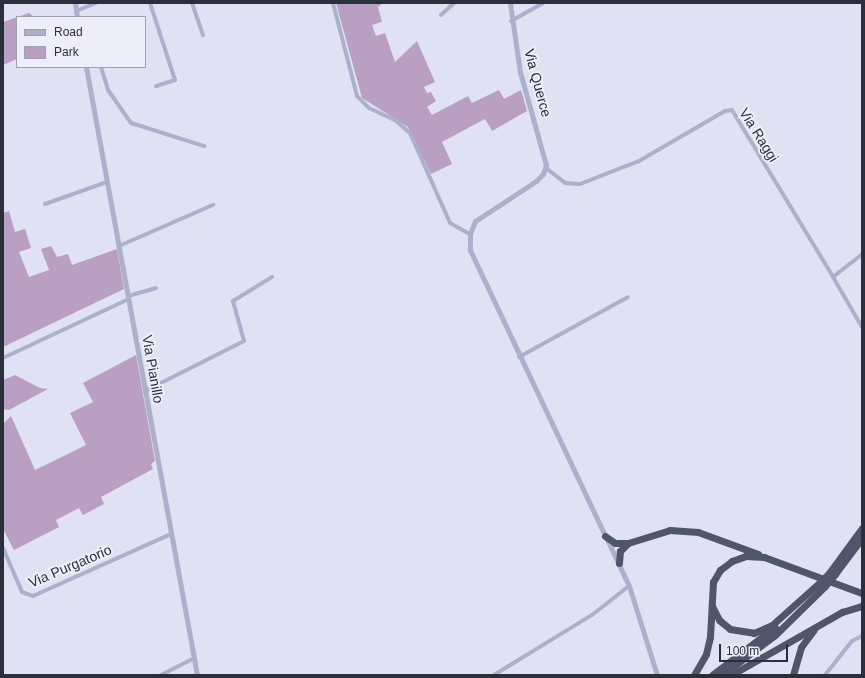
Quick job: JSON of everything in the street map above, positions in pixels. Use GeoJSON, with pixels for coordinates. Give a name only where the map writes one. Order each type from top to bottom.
{"type":"FeatureCollection","features":[{"type":"Feature","properties":{"kind":"highway"},"geometry":{"type":"LineString","coordinates":[[832,573],[862,528]]}},
{"type":"Feature","properties":{"kind":"highway"},"geometry":{"type":"LineString","coordinates":[[604,534],[615,543],[628,543],[660,531],[688,530],[862,593]]}},
{"type":"Feature","properties":{"kind":"highway"},"geometry":{"type":"LineString","coordinates":[[722,675],[775,635],[822,585],[862,538]]}},
{"type":"Feature","properties":{"kind":"highway"},"geometry":{"type":"LineString","coordinates":[[619,563],[620,552],[628,543]]}},
{"type":"Feature","properties":{"kind":"highway"},"geometry":{"type":"LineString","coordinates":[[694,675],[706,654],[710,637],[710,597],[713,582],[726,565],[746,556],[764,557]]}},
{"type":"Feature","properties":{"kind":"highway"},"geometry":{"type":"LineString","coordinates":[[710,597],[715,614],[724,625],[736,632],[749,634],[772,625],[822,585]]}},
{"type":"Feature","properties":{"kind":"highway"},"geometry":{"type":"LineString","coordinates":[[712,675],[771,630],[822,585]]}},
{"type":"Feature","properties":{"kind":"highway"},"geometry":{"type":"LineString","coordinates":[[731,675],[848,609],[862,606]]}},
{"type":"Feature","properties":{"kind":"highway"},"geometry":{"type":"LineString","coordinates":[[793,675],[805,639],[823,623]]}},
{"type":"Feature","properties":{"kind":"street"},"geometry":{"type":"LineString","coordinates":[[75,3],[77,16]]}},
{"type":"Feature","properties":{"kind":"street"},"geometry":{"type":"LineString","coordinates":[[76,11],[96,3]]}},
{"type":"Feature","properties":{"kind":"street"},"geometry":{"type":"LineString","coordinates":[[150,3],[175,80],[156,86]]}},
{"type":"Feature","properties":{"kind":"street"},"geometry":{"type":"LineString","coordinates":[[192,3],[203,34]]}},
{"type":"Feature","properties":{"kind":"street"},"geometry":{"type":"LineString","coordinates":[[333,3],[358,96],[369,108],[395,120],[410,133],[450,223],[470,234]]}},
{"type":"Feature","properties":{"kind":"street"},"geometry":{"type":"LineString","coordinates":[[441,16],[454,3]]}},
{"type":"Feature","properties":{"kind":"street","name":"Via Querce"},"geometry":{"type":"LineString","coordinates":[[510,3],[511,20],[520,72],[546,154],[546,168]]}},
{"type":"Feature","properties":{"kind":"street"},"geometry":{"type":"LineString","coordinates":[[511,20],[543,3]]}},
{"type":"Feature","properties":{"kind":"street","name":"Via Pianillo"},"geometry":{"type":"LineString","coordinates":[[86,68],[197,675]]}},
{"type":"Feature","properties":{"kind":"street"},"geometry":{"type":"LineString","coordinates":[[101,68],[108,90],[130,123],[204,146]]}},
{"type":"Feature","properties":{"kind":"street","name":"Via Raggi"},"geometry":{"type":"LineString","coordinates":[[546,168],[565,183],[580,184],[634,164],[725,110],[732,110],[833,277]]}},
{"type":"Feature","properties":{"kind":"street"},"geometry":{"type":"LineString","coordinates":[[546,168],[536,181],[483,214],[470,234],[470,250],[474,264],[619,563],[629,586],[657,675]]}},
{"type":"Feature","properties":{"kind":"street"},"geometry":{"type":"LineString","coordinates":[[45,204],[107,182]]}},
{"type":"Feature","properties":{"kind":"street"},"geometry":{"type":"LineString","coordinates":[[119,246],[213,205]]}},
{"type":"Feature","properties":{"kind":"street"},"geometry":{"type":"LineString","coordinates":[[862,254],[833,277],[862,327]]}},
{"type":"Feature","properties":{"kind":"street"},"geometry":{"type":"LineString","coordinates":[[145,391],[244,341],[233,301],[272,277]]}},
{"type":"Feature","properties":{"kind":"street"},"geometry":{"type":"LineString","coordinates":[[3,358],[129,298],[156,288]]}},
{"type":"Feature","properties":{"kind":"street"},"geometry":{"type":"LineString","coordinates":[[519,357],[628,296]]}},
{"type":"Feature","properties":{"kind":"street","name":"Via Purgatorio"},"geometry":{"type":"LineString","coordinates":[[3,548],[5,557],[22,592],[32,596],[171,534]]}},
{"type":"Feature","properties":{"kind":"street"},"geometry":{"type":"LineString","coordinates":[[494,675],[592,615],[629,586]]}},
{"type":"Feature","properties":{"kind":"street"},"geometry":{"type":"LineString","coordinates":[[825,675],[852,641],[862,636]]}},
{"type":"Feature","properties":{"kind":"street"},"geometry":{"type":"LineString","coordinates":[[161,675],[194,658]]}},
{"type":"Feature","properties":{"kind":"green space"},"geometry":{"type":"Polygon","coordinates":[[[336,3],[383,3],[378,7],[382,22],[372,25],[376,36],[385,33],[395,62],[417,41],[435,82],[424,87],[427,93],[431,92],[436,101],[427,107],[432,115],[468,96],[472,103],[499,90],[504,99],[521,90],[527,111],[492,131],[485,119],[442,142],[452,164],[431,174],[408,127],[362,98],[336,3]]]}},
{"type":"Feature","properties":{"kind":"green space"},"geometry":{"type":"Polygon","coordinates":[[[29,13],[33,16],[20,16],[29,13]]]}},
{"type":"Feature","properties":{"kind":"green space"},"geometry":{"type":"Polygon","coordinates":[[[16,17],[16,59],[3,65],[3,22],[16,17]]]}},
{"type":"Feature","properties":{"kind":"green space"},"geometry":{"type":"Polygon","coordinates":[[[9,211],[15,232],[25,229],[31,248],[19,252],[29,277],[49,270],[41,249],[51,246],[57,257],[68,254],[72,265],[117,249],[124,289],[3,347],[3,213],[9,211]]]}},
{"type":"Feature","properties":{"kind":"green space"},"geometry":{"type":"Polygon","coordinates":[[[136,355],[155,461],[151,464],[153,469],[101,497],[104,504],[83,515],[79,508],[56,520],[59,527],[14,550],[3,529],[3,424],[11,416],[35,470],[86,445],[70,413],[93,402],[83,383],[136,355]]]}},
{"type":"Feature","properties":{"kind":"green space"},"geometry":{"type":"Polygon","coordinates":[[[15,375],[40,388],[48,389],[9,410],[3,409],[3,380],[15,375]]]}}]}
